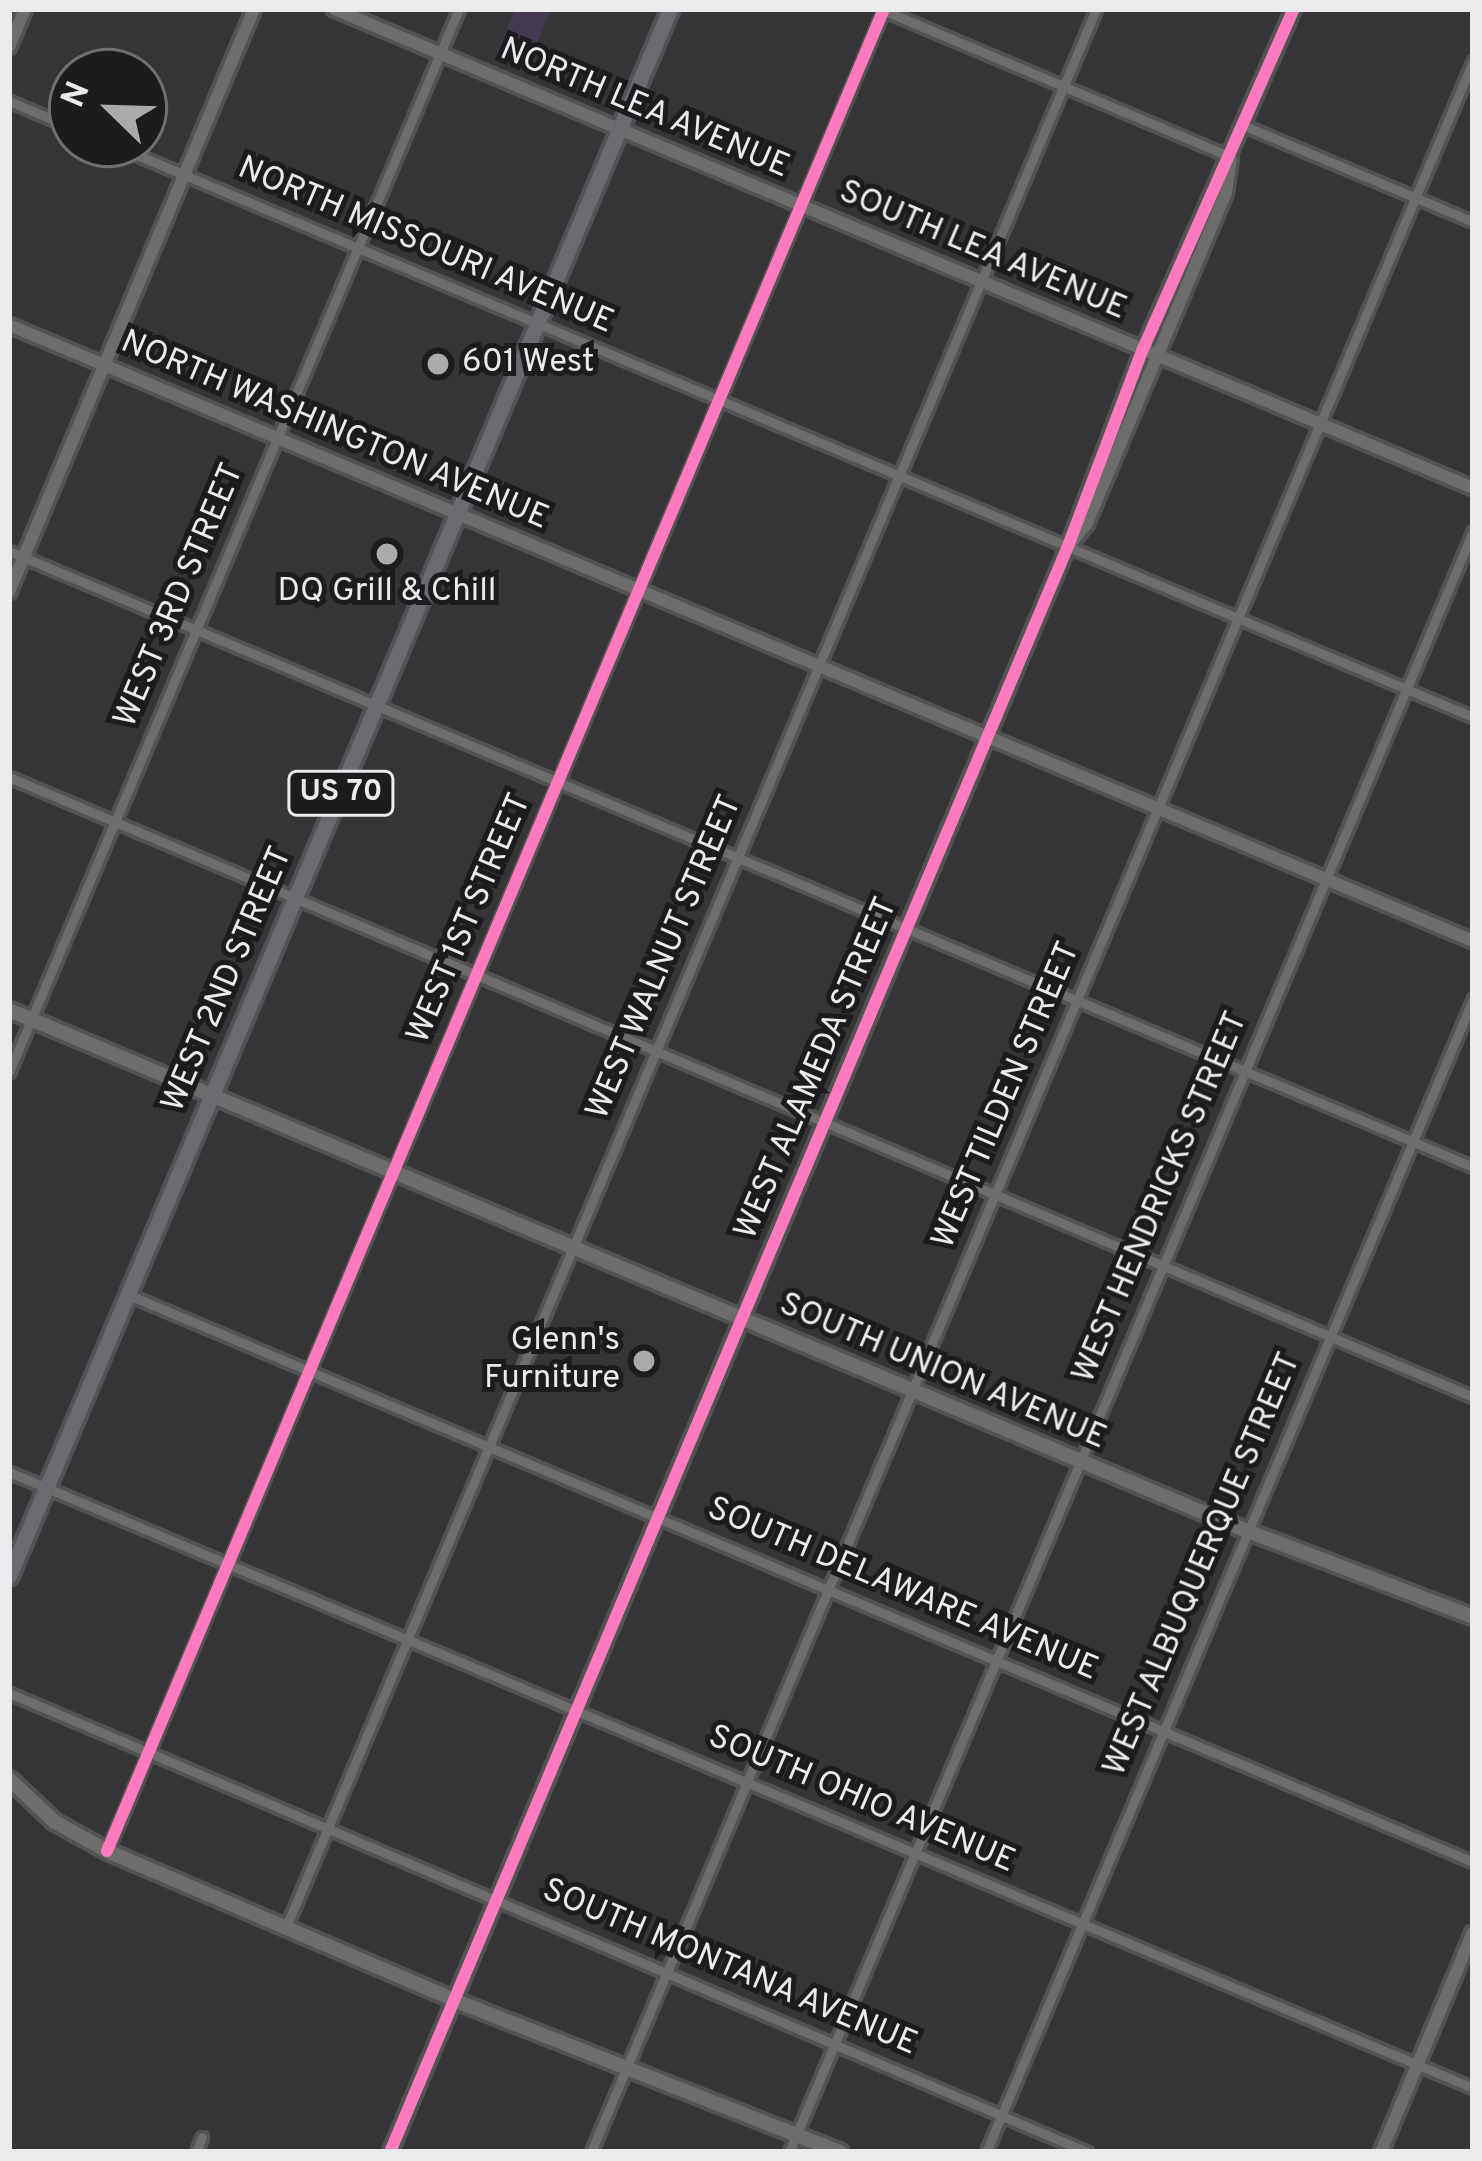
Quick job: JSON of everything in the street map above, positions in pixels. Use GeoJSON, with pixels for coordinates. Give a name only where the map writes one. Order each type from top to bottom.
{"type":"FeatureCollection","features":[{"type":"Feature","properties":{"kind":"main road","name":"WEST 2ND STREET"},"geometry":{"type":"LineString","coordinates":[[9,1576],[670,9]]}},
{"type":"Feature","properties":{"kind":"main road","name":"SOUTH UNION AVENUE"},"geometry":{"type":"LineString","coordinates":[[9,1010],[1247,1532],[1473,1617]]}},
{"type":"Feature","properties":{"kind":"main road"},"geometry":{"type":"LineString","coordinates":[[9,1779],[55,1822],[107,1851],[454,2000],[840,2152]]}},
{"type":"Feature","properties":{"kind":"street"},"geometry":{"type":"LineString","coordinates":[[9,47],[25,9]]}},
{"type":"Feature","properties":{"kind":"street"},"geometry":{"type":"LineString","coordinates":[[9,592],[254,9]]}},
{"type":"Feature","properties":{"kind":"street","name":"NORTH LEA AVENUE"},"geometry":{"type":"LineString","coordinates":[[334,9],[801,205]]}},
{"type":"Feature","properties":{"kind":"street","name":"WEST 3RD STREET"},"geometry":{"type":"LineString","coordinates":[[9,1072],[459,9]]}},
{"type":"Feature","properties":{"kind":"street","name":"WEST WALNUT STREET"},"geometry":{"type":"LineString","coordinates":[[286,1928],[1096,9]]}},
{"type":"Feature","properties":{"kind":"street","name":"WEST ALAMEDA STREET"},"geometry":{"type":"LineString","coordinates":[[390,2152],[988,736],[1143,349],[1232,158],[1294,9]]}},
{"type":"Feature","properties":{"kind":"street"},"geometry":{"type":"LineString","coordinates":[[882,10],[1232,158]]}},
{"type":"Feature","properties":{"kind":"street","name":"WEST 1ST STREET"},"geometry":{"type":"LineString","coordinates":[[107,1851],[882,10]]}},
{"type":"Feature","properties":{"kind":"street","name":"WEST TILDEN STREET"},"geometry":{"type":"LineString","coordinates":[[591,2152],[1473,62]]}},
{"type":"Feature","properties":{"kind":"street"},"geometry":{"type":"LineString","coordinates":[[9,101],[48,118]]}},
{"type":"Feature","properties":{"kind":"street"},"geometry":{"type":"LineString","coordinates":[[1245,125],[1473,222]]}},
{"type":"Feature","properties":{"kind":"street","name":"WEST ALAMEDA STREET"},"geometry":{"type":"LineString","coordinates":[[1067,546],[1087,523],[1226,193],[1232,158]]}},
{"type":"Feature","properties":{"kind":"street","name":"NORTH MISSOURI AVENUE"},"geometry":{"type":"LineString","coordinates":[[168,168],[1473,717]]}},
{"type":"Feature","properties":{"kind":"street","name":"SOUTH LEA AVENUE"},"geometry":{"type":"LineString","coordinates":[[801,205],[1473,488]]}},
{"type":"Feature","properties":{"kind":"street","name":"NORTH WASHINGTON AVENUE"},"geometry":{"type":"LineString","coordinates":[[9,325],[1473,941]]}},
{"type":"Feature","properties":{"kind":"street","name":"WEST HENDRICKS STREET"},"geometry":{"type":"LineString","coordinates":[[789,2152],[1473,531]]}},
{"type":"Feature","properties":{"kind":"street"},"geometry":{"type":"LineString","coordinates":[[9,551],[1473,1167]]}},
{"type":"Feature","properties":{"kind":"street"},"geometry":{"type":"LineString","coordinates":[[9,777],[1473,1397]]}},
{"type":"Feature","properties":{"kind":"street","name":"WEST ALBUQUERQUE STREET"},"geometry":{"type":"LineString","coordinates":[[986,2152],[1473,999]]}},
{"type":"Feature","properties":{"kind":"street","name":"SOUTH DELAWARE AVENUE"},"geometry":{"type":"LineString","coordinates":[[129,1294],[1473,1862]]}},
{"type":"Feature","properties":{"kind":"street","name":"SOUTH OHIO AVENUE"},"geometry":{"type":"LineString","coordinates":[[9,1472],[1473,2088]]}},
{"type":"Feature","properties":{"kind":"street","name":"SOUTH MONTANA AVENUE"},"geometry":{"type":"LineString","coordinates":[[9,1694],[1088,2152]]}},
{"type":"Feature","properties":{"kind":"street"},"geometry":{"type":"LineString","coordinates":[[1381,2152],[1473,1932]]}},
{"type":"Feature","properties":{"kind":"street"},"geometry":{"type":"LineString","coordinates":[[196,2152],[202,2137]]}},
{"type":"Feature","properties":{"kind":"shaded area"},"geometry":{"type":"Polygon","coordinates":[[[515,9],[550,12],[527,66],[497,53],[515,9]]]}},
{"type":"Feature","properties":{"kind":"cycle path"},"geometry":{"type":"LineString","coordinates":[[107,1851],[884,9]]}},
{"type":"Feature","properties":{"kind":"cycle path"},"geometry":{"type":"LineString","coordinates":[[390,2152],[1068,546],[1143,349],[1294,9]]}},
{"type":"Feature","properties":{"kind":"place","name":"601 West"},"geometry":{"type":"Point","coordinates":[438,364]}},
{"type":"Feature","properties":{"kind":"place","name":"DQ Grill & Chill"},"geometry":{"type":"Point","coordinates":[387,554]}},
{"type":"Feature","properties":{"kind":"place","name":"Glenn's Furniture"},"geometry":{"type":"Point","coordinates":[644,1361]}}]}
